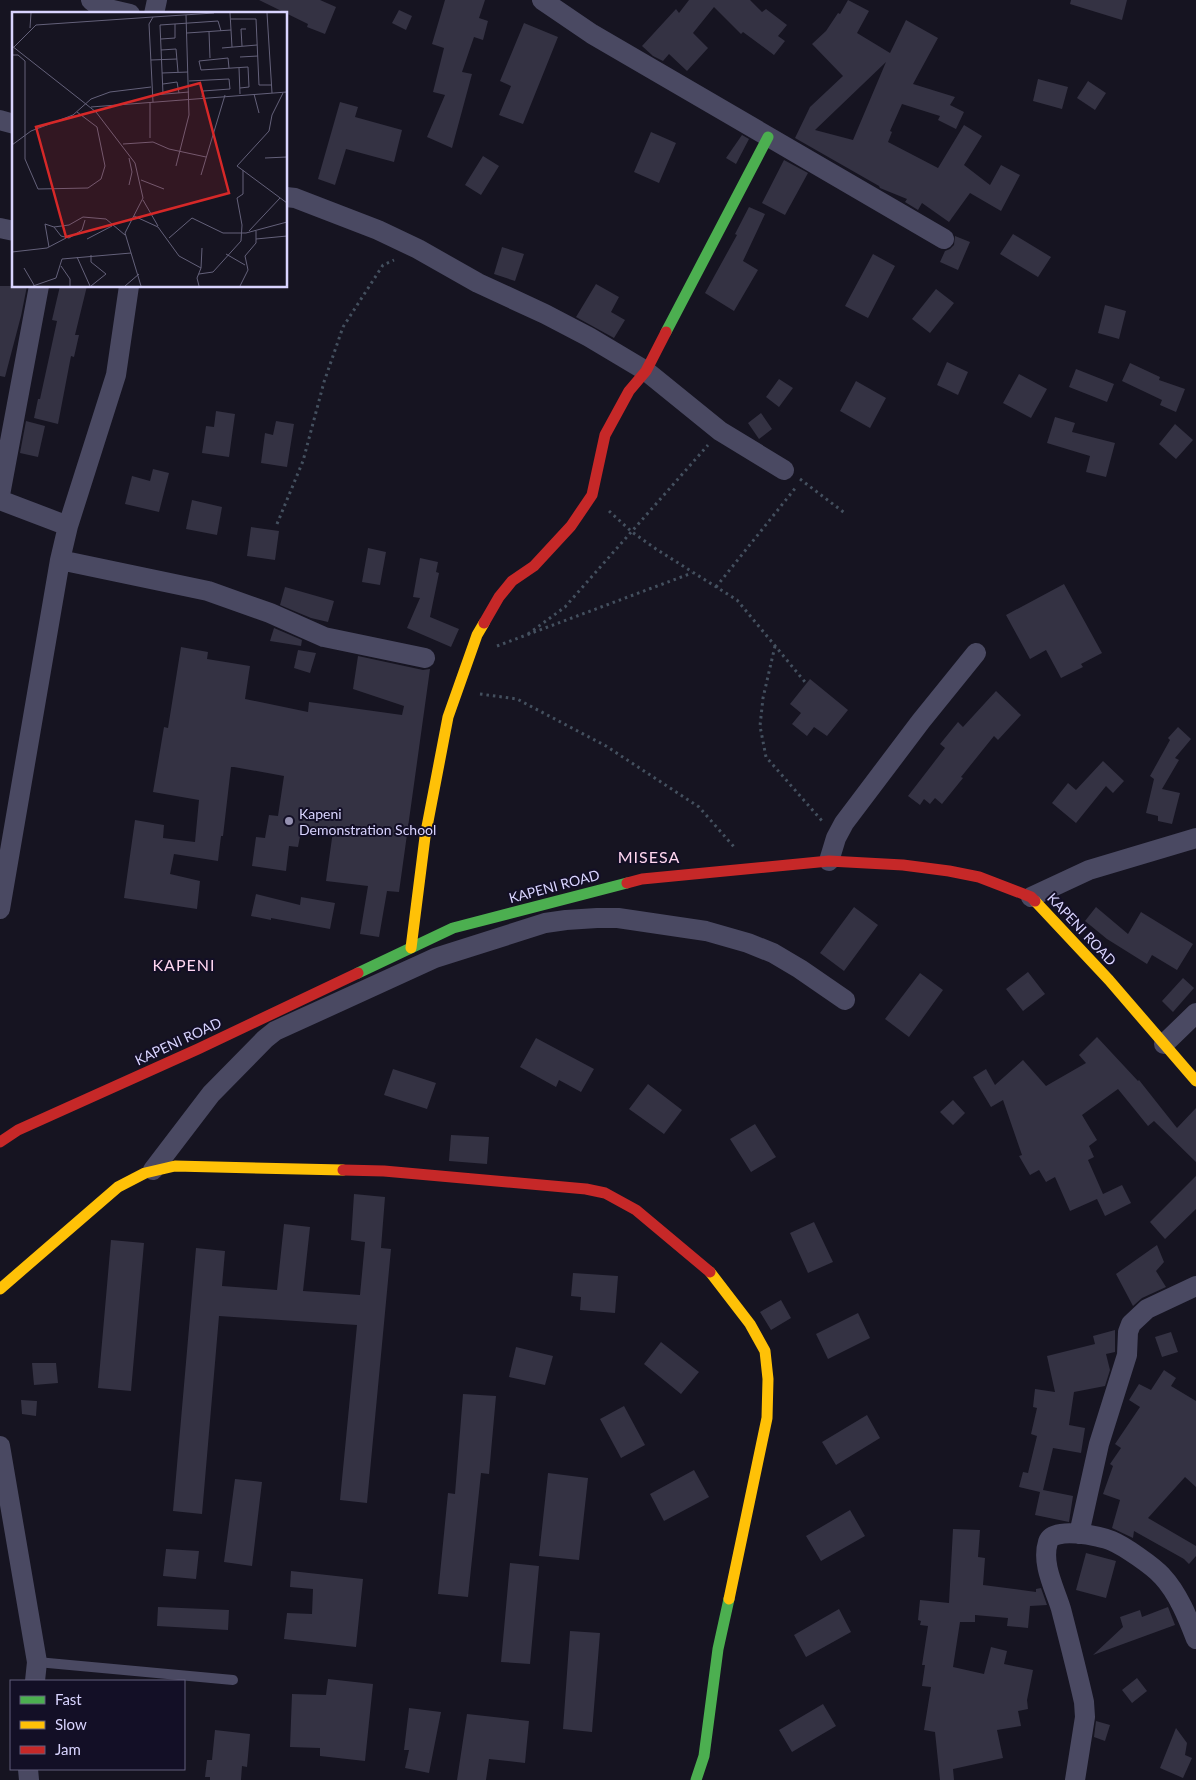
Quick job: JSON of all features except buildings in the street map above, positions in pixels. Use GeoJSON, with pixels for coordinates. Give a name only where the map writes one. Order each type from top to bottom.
{"type":"FeatureCollection","features":[{"type":"Feature","properties":{"kind":"street"},"geometry":{"type":"LineString","coordinates":[[91,0],[100,7],[121,12]]}},
{"type":"Feature","properties":{"kind":"street"},"geometry":{"type":"LineString","coordinates":[[542,0],[592,34],[944,239]]}},
{"type":"Feature","properties":{"kind":"street"},"geometry":{"type":"LineString","coordinates":[[411,948],[425,837],[448,717],[478,635],[499,597],[512,581],[534,566],[571,526],[592,495],[606,435],[629,391],[646,371],[768,136]]}},
{"type":"Feature","properties":{"kind":"street"},"geometry":{"type":"LineString","coordinates":[[288,197],[295,198],[378,230],[418,249],[485,286],[589,337],[646,371],[720,431],[793,475]]}},
{"type":"Feature","properties":{"kind":"street"},"geometry":{"type":"LineString","coordinates":[[0,495],[9,402],[38,288]]}},
{"type":"Feature","properties":{"kind":"street"},"geometry":{"type":"LineString","coordinates":[[0,909],[60,560],[68,526],[116,375],[129,288]]}},
{"type":"Feature","properties":{"kind":"street"},"geometry":{"type":"LineString","coordinates":[[0,500],[68,526]]}},
{"type":"Feature","properties":{"kind":"street"},"geometry":{"type":"LineString","coordinates":[[60,560],[208,591],[270,613],[324,637],[425,658]]}},
{"type":"Feature","properties":{"kind":"street"},"geometry":{"type":"LineString","coordinates":[[829,861],[836,838],[844,823],[866,792],[976,653]]}},
{"type":"Feature","properties":{"kind":"street"},"geometry":{"type":"LineString","coordinates":[[1031,897],[1089,870],[1196,838]]}},
{"type":"Feature","properties":{"kind":"street","name":"KAPENI ROAD"},"geometry":{"type":"LineString","coordinates":[[0,1142],[18,1130],[198,1049],[453,928],[642,879],[829,861],[903,864],[949,871],[978,877],[1031,897],[1109,980],[1196,1081]]}},
{"type":"Feature","properties":{"kind":"street"},"geometry":{"type":"LineString","coordinates":[[153,1170],[211,1094],[275,1031],[435,958],[545,923],[566,920],[618,918],[722,934],[774,954],[800,969],[844,1000]]}},
{"type":"Feature","properties":{"kind":"street"},"geometry":{"type":"LineString","coordinates":[[1164,1044],[1196,1012]]}},
{"type":"Feature","properties":{"kind":"street"},"geometry":{"type":"LineString","coordinates":[[0,1289],[118,1187],[137,1175],[175,1166],[384,1171],[586,1189],[605,1193],[636,1210],[707,1269],[750,1324],[765,1351],[768,1378],[768,1418],[718,1649],[704,1756],[696,1780]]}},
{"type":"Feature","properties":{"kind":"street"},"geometry":{"type":"LineString","coordinates":[[1079,1534],[1099,1444],[1127,1355],[1128,1332],[1131,1324],[1148,1309],[1196,1286]]}},
{"type":"Feature","properties":{"kind":"street"},"geometry":{"type":"LineString","coordinates":[[0,1446],[36,1672]]}},
{"type":"Feature","properties":{"kind":"street"},"geometry":{"type":"LineString","coordinates":[[1075,1780],[1086,1717],[1061,1608],[1047,1566],[1048,1542],[1054,1535],[1079,1534],[1112,1541],[1136,1556],[1162,1576],[1176,1595],[1196,1640]]}},
{"type":"Feature","properties":{"kind":"lane"},"geometry":{"type":"LineString","coordinates":[[36,1672],[233,1680]]}},
{"type":"Feature","properties":{"kind":"path"},"geometry":{"type":"LineString","coordinates":[[276,524],[303,462],[324,382],[343,327],[383,265],[418,249]]}},
{"type":"Feature","properties":{"kind":"path"},"geometry":{"type":"LineString","coordinates":[[693,572],[528,634],[565,607],[720,431]]}},
{"type":"Feature","properties":{"kind":"path"},"geometry":{"type":"LineString","coordinates":[[716,587],[793,475],[846,514]]}},
{"type":"Feature","properties":{"kind":"path"},"geometry":{"type":"LineString","coordinates":[[592,495],[632,532],[656,550],[738,600],[805,682]]}},
{"type":"Feature","properties":{"kind":"path"},"geometry":{"type":"LineString","coordinates":[[775,646],[763,698],[760,726],[766,757],[836,838]]}},
{"type":"Feature","properties":{"kind":"path"},"geometry":{"type":"LineString","coordinates":[[457,691],[517,699],[606,746],[699,807],[752,868]]}},
{"type":"Feature","properties":{"kind":"traffic: fast"},"geometry":{"type":"LineString","coordinates":[[666,332],[768,137]]}},
{"type":"Feature","properties":{"kind":"traffic: fast"},"geometry":{"type":"LineString","coordinates":[[358,973],[453,928],[627,883]]}},
{"type":"Feature","properties":{"kind":"traffic: fast"},"geometry":{"type":"LineString","coordinates":[[696,1780],[704,1756],[718,1649],[729,1599]]}},
{"type":"Feature","properties":{"kind":"traffic: slow"},"geometry":{"type":"LineString","coordinates":[[411,948],[425,837],[448,717],[477,635],[484,623]]}},
{"type":"Feature","properties":{"kind":"traffic: slow"},"geometry":{"type":"LineString","coordinates":[[1035,901],[1109,980],[1196,1081]]}},
{"type":"Feature","properties":{"kind":"traffic: slow"},"geometry":{"type":"LineString","coordinates":[[0,1289],[118,1187],[145,1173],[175,1166],[343,1170]]}},
{"type":"Feature","properties":{"kind":"traffic: slow"},"geometry":{"type":"LineString","coordinates":[[710,1272],[750,1324],[765,1351],[768,1379],[767,1418],[729,1599]]}},
{"type":"Feature","properties":{"kind":"traffic: jam"},"geometry":{"type":"LineString","coordinates":[[484,623],[499,597],[512,581],[534,566],[571,526],[592,495],[605,435],[629,391],[646,371],[666,332]]}},
{"type":"Feature","properties":{"kind":"traffic: jam"},"geometry":{"type":"LineString","coordinates":[[627,883],[642,879],[829,861],[903,865],[949,871],[979,877],[1031,897],[1035,901]]}},
{"type":"Feature","properties":{"kind":"traffic: jam"},"geometry":{"type":"LineString","coordinates":[[0,1142],[18,1130],[198,1049],[358,973]]}},
{"type":"Feature","properties":{"kind":"traffic: jam"},"geometry":{"type":"LineString","coordinates":[[343,1170],[384,1171],[586,1189],[605,1193],[636,1210],[710,1272]]}},
{"type":"Feature","properties":{"kind":"place","name":"Kapeni Demonstration School"},"geometry":{"type":"Point","coordinates":[289,821]}},
{"type":"Feature","properties":{"kind":"district","name":"MISESA"},"geometry":{"type":"Point","coordinates":[649,856]}},
{"type":"Feature","properties":{"kind":"district","name":"KAPENI"},"geometry":{"type":"Point","coordinates":[184,964]}}]}
